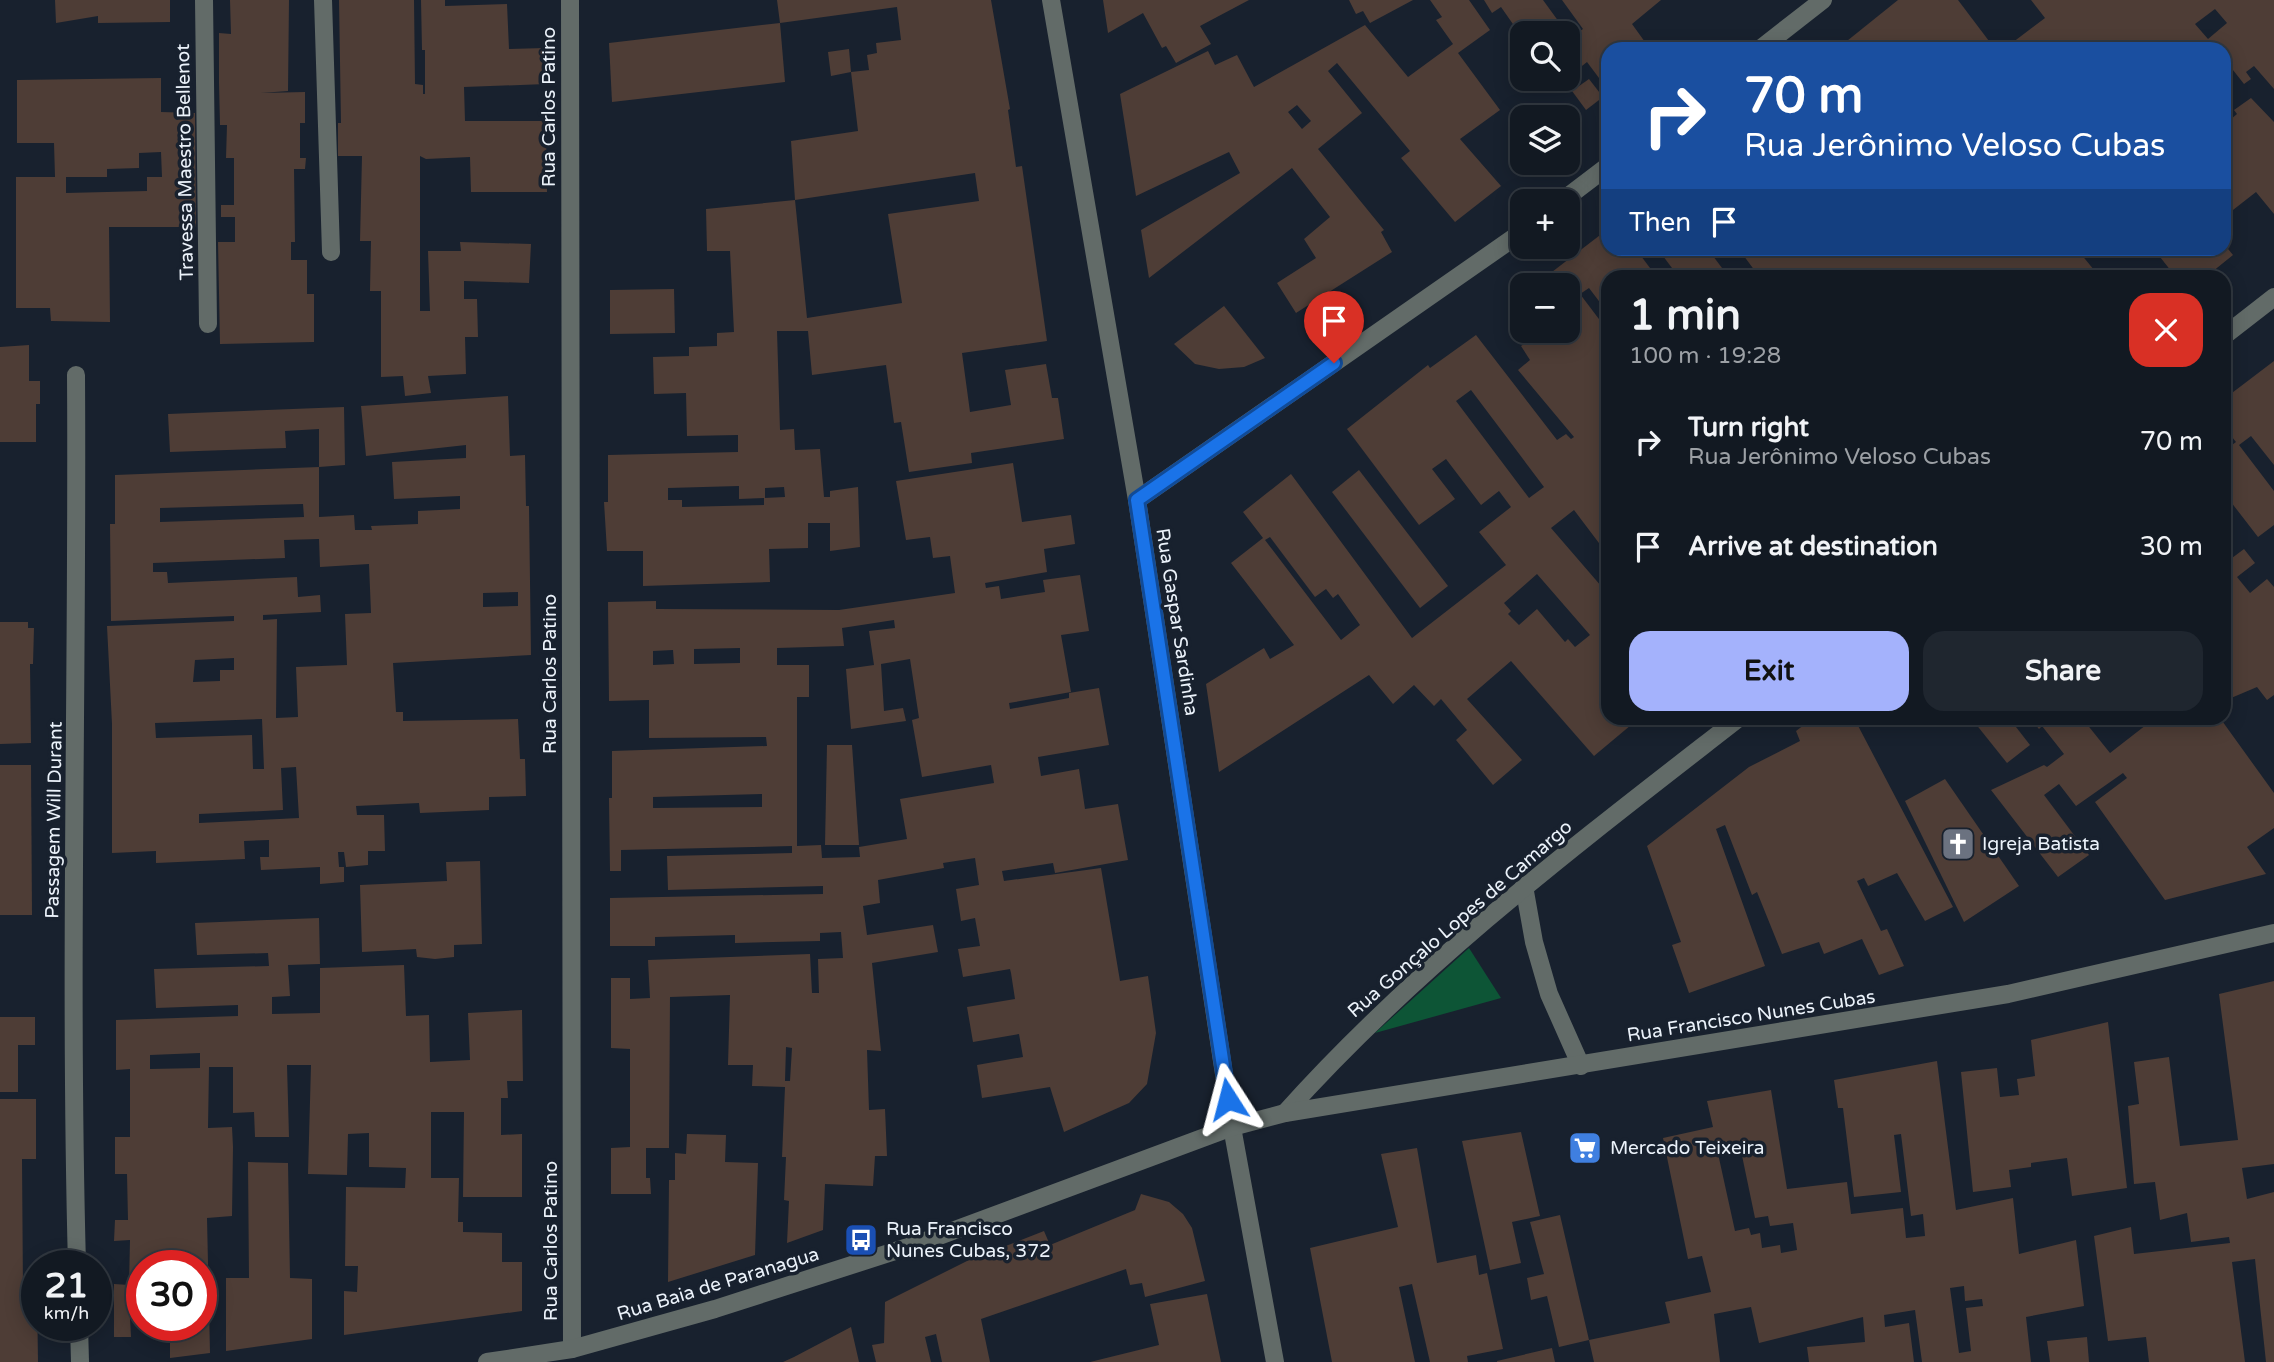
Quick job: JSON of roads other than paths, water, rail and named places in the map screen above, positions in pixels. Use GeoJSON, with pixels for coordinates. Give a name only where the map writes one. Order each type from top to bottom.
{"type":"FeatureCollection","features":[{"type":"Feature","properties":{"kind":"street","name":"Travessa Maestro Bellenot"},"geometry":{"type":"LineString","coordinates":[[204,0],[208,324]]}},
{"type":"Feature","properties":{"kind":"street"},"geometry":{"type":"LineString","coordinates":[[323,0],[331,252]]}},
{"type":"Feature","properties":{"kind":"street","name":"Rua Carlos Patino"},"geometry":{"type":"LineString","coordinates":[[570,0],[572,1349]]}},
{"type":"Feature","properties":{"kind":"street","name":"Rua Gaspar Sardinha"},"geometry":{"type":"LineString","coordinates":[[1051,0],[1137,500],[1232,1127],[1275,1362]]}},
{"type":"Feature","properties":{"kind":"street"},"geometry":{"type":"LineString","coordinates":[[1769,42],[1823,0]]}},
{"type":"Feature","properties":{"kind":"street"},"geometry":{"type":"LineString","coordinates":[[1578,189],[1601,171]]}},
{"type":"Feature","properties":{"kind":"street"},"geometry":{"type":"LineString","coordinates":[[1137,500],[1510,240]]}},
{"type":"Feature","properties":{"kind":"street"},"geometry":{"type":"LineString","coordinates":[[2231,331],[2274,297]]}},
{"type":"Feature","properties":{"kind":"street","name":"Passagem Will Durant"},"geometry":{"type":"LineString","coordinates":[[76,375],[74,974],[77,1250]]}},
{"type":"Feature","properties":{"kind":"street","name":"Rua Gonçalo Lopes de Camargo"},"geometry":{"type":"LineString","coordinates":[[1285,1113],[1340,1051],[1524,886],[1730,725]]}},
{"type":"Feature","properties":{"kind":"street"},"geometry":{"type":"LineString","coordinates":[[1524,886],[1534,942],[1549,994],[1581,1066]]}},
{"type":"Feature","properties":{"kind":"street","name":"Rua Francisco Nunes Cubas"},"geometry":{"type":"LineString","coordinates":[[1232,1127],[1285,1113],[2008,994],[2274,933]]}},
{"type":"Feature","properties":{"kind":"street","name":"Rua Baia de Paranagua"},"geometry":{"type":"LineString","coordinates":[[487,1362],[572,1349],[715,1309],[920,1243],[1232,1127]]}},
{"type":"Feature","properties":{"kind":"street"},"geometry":{"type":"LineString","coordinates":[[79,1341],[80,1362]]}},
{"type":"Feature","properties":{"kind":"place","name":"Igreja Batista"},"geometry":{"type":"Point","coordinates":[1958,844]}},
{"type":"Feature","properties":{"kind":"place","name":"Mercado Teixeira"},"geometry":{"type":"Point","coordinates":[1585,1148]}},
{"type":"Feature","properties":{"kind":"place","name":"Rua Francisco Nunes Cubas, 372"},"geometry":{"type":"Point","coordinates":[861,1240]}}]}
